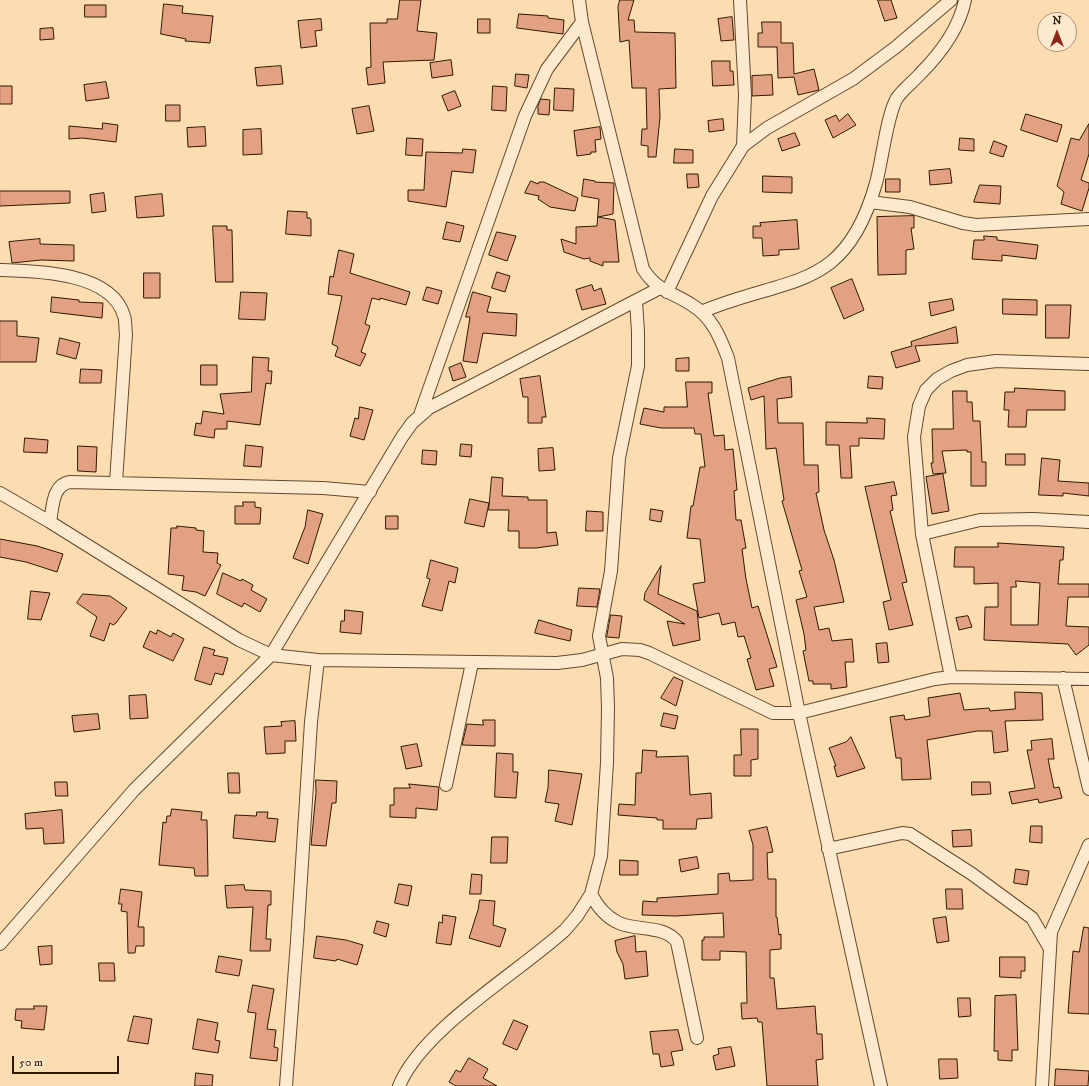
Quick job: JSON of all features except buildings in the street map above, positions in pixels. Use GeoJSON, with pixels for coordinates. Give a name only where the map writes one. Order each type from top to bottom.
{"type":"FeatureCollection","features":[{"type":"Feature","properties":{"kind":"street"},"geometry":{"type":"LineString","coordinates":[[579,0],[582,22],[638,254],[643,269],[650,281],[663,290],[692,304],[701,312],[719,335],[728,358],[799,713],[881,1086]]}},
{"type":"Feature","properties":{"kind":"street"},"geometry":{"type":"LineString","coordinates":[[740,0],[745,95],[743,146]]}},
{"type":"Feature","properties":{"kind":"street"},"geometry":{"type":"LineString","coordinates":[[0,944],[134,790],[271,655],[402,437],[420,415],[429,408],[636,301],[663,290],[712,196],[743,146],[767,128],[853,79],[896,47],[951,0]]}},
{"type":"Feature","properties":{"kind":"street"},"geometry":{"type":"LineString","coordinates":[[701,312],[719,304],[788,285],[807,278],[821,270],[845,248],[860,224],[870,202],[881,164],[890,115],[897,98],[921,74],[952,34],[962,12],[965,0]]}},
{"type":"Feature","properties":{"kind":"street"},"geometry":{"type":"LineString","coordinates":[[420,415],[525,116],[547,69],[582,22]]}},
{"type":"Feature","properties":{"kind":"street"},"geometry":{"type":"LineString","coordinates":[[870,202],[910,207],[963,223],[976,225],[1089,219]]}},
{"type":"Feature","properties":{"kind":"street"},"geometry":{"type":"LineString","coordinates":[[0,270],[73,277],[97,286],[110,295],[119,305],[124,316],[126,334],[116,482]]}},
{"type":"Feature","properties":{"kind":"street"},"geometry":{"type":"LineString","coordinates":[[399,1086],[415,1058],[436,1036],[472,1004],[565,930],[577,916],[591,894],[601,856],[607,762],[607,678],[599,636],[611,571],[619,458],[638,366],[636,301]]}},
{"type":"Feature","properties":{"kind":"street"},"geometry":{"type":"LineString","coordinates":[[951,677],[922,534],[914,437],[919,406],[926,390],[937,379],[951,370],[967,365],[996,361],[1089,364]]}},
{"type":"Feature","properties":{"kind":"street"},"geometry":{"type":"LineString","coordinates":[[50,522],[57,490],[64,483],[116,482],[323,488],[370,492]]}},
{"type":"Feature","properties":{"kind":"street"},"geometry":{"type":"LineString","coordinates":[[0,493],[50,522],[239,640],[271,655],[318,660],[557,663],[602,655],[622,649],[640,650],[719,686],[773,713],[799,713],[923,682],[951,677],[1089,679]]}},
{"type":"Feature","properties":{"kind":"street"},"geometry":{"type":"LineString","coordinates":[[922,534],[980,520],[1033,519],[1089,522]]}},
{"type":"Feature","properties":{"kind":"street"},"geometry":{"type":"LineString","coordinates":[[286,1086],[311,722],[318,660]]}},
{"type":"Feature","properties":{"kind":"street"},"geometry":{"type":"LineString","coordinates":[[446,785],[472,663]]}},
{"type":"Feature","properties":{"kind":"street"},"geometry":{"type":"LineString","coordinates":[[1062,678],[1089,789]]}},
{"type":"Feature","properties":{"kind":"street"},"geometry":{"type":"LineString","coordinates":[[828,849],[902,833],[910,834],[972,874],[1032,918],[1049,946]]}},
{"type":"Feature","properties":{"kind":"street"},"geometry":{"type":"LineString","coordinates":[[1042,1086],[1051,932],[1089,845]]}},
{"type":"Feature","properties":{"kind":"street"},"geometry":{"type":"LineString","coordinates":[[591,894],[597,906],[618,923],[628,927],[666,932],[673,936],[678,942],[697,1038]]}}]}
